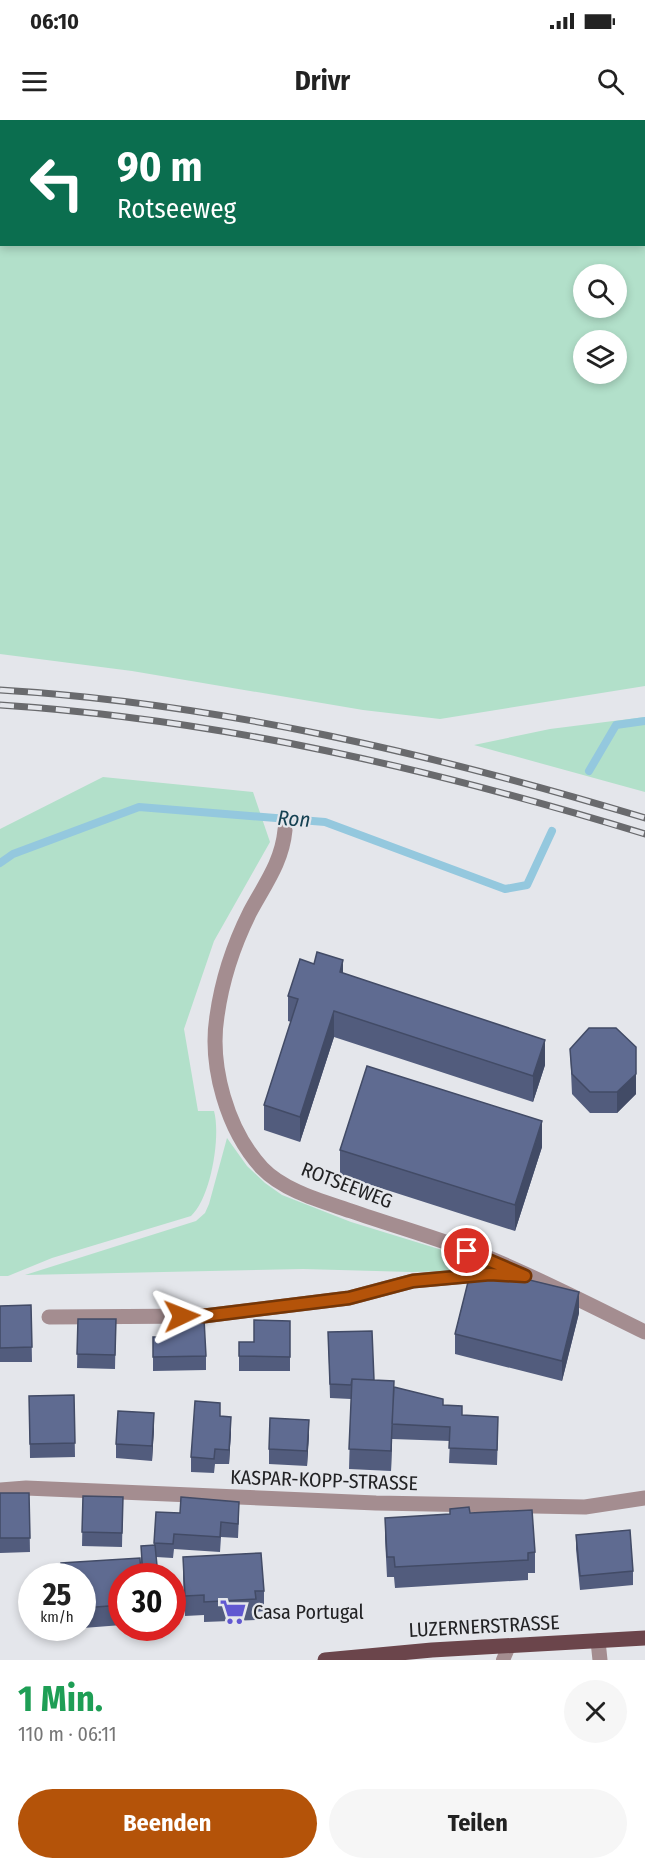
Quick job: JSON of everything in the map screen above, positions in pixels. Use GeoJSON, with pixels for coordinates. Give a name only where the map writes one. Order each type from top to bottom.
{"type":"FeatureCollection","features":[{"type":"Feature","properties":{"kind":"main road","name":"LUZERNERSTRASSE"},"geometry":{"type":"LineString","coordinates":[[325,1660],[506,1653],[598,1641],[645,1638]]}},
{"type":"Feature","properties":{"kind":"street","name":"ROTSEEWEG"},"geometry":{"type":"LineString","coordinates":[[285,830],[278,865],[250,912],[234,949],[217,1016],[214,1050],[219,1085],[247,1147],[263,1169],[284,1184],[312,1197],[489,1258],[645,1332]]}},
{"type":"Feature","properties":{"kind":"street","name":"ROTSEEWEG"},"geometry":{"type":"LineString","coordinates":[[49,1317],[204,1316],[349,1298],[413,1281],[490,1274],[525,1276]]}},
{"type":"Feature","properties":{"kind":"street","name":"KASPAR-KOPP-STRASSE"},"geometry":{"type":"LineString","coordinates":[[0,1490],[26,1488],[376,1503],[585,1507],[645,1498]]}},
{"type":"Feature","properties":{"kind":"street"},"geometry":{"type":"LineString","coordinates":[[598,1641],[600,1660]]}},
{"type":"Feature","properties":{"kind":"green space"},"geometry":{"type":"Polygon","coordinates":[[[0,246],[645,246],[645,686],[440,719],[363,710],[132,671],[0,654],[0,246]]]}},
{"type":"Feature","properties":{"kind":"green space"},"geometry":{"type":"Polygon","coordinates":[[[645,717],[645,792],[474,745],[550,729],[645,717]]]}},
{"type":"Feature","properties":{"kind":"green space"},"geometry":{"type":"Polygon","coordinates":[[[103,777],[253,792],[270,842],[214,941],[184,1029],[198,1111],[214,1111],[216,1135],[213,1166],[204,1196],[191,1216],[52,1258],[8,1276],[0,1276],[0,829],[103,777]]]}},
{"type":"Feature","properties":{"kind":"green space"},"geometry":{"type":"Polygon","coordinates":[[[227,1138],[247,1166],[282,1195],[351,1222],[495,1268],[494,1270],[412,1272],[303,1269],[25,1275],[196,1221],[205,1213],[209,1204],[227,1138]]]}},
{"type":"Feature","properties":{"kind":"building"},"geometry":{"type":"Polygon","coordinates":[[[317,952],[343,960],[340,972],[545,1040],[533,1076],[334,1011],[300,1117],[264,1105],[298,999],[288,996],[300,959],[314,964],[317,952]]]}},
{"type":"Feature","properties":{"kind":"building"},"geometry":{"type":"Polygon","coordinates":[[[589,1028],[616,1028],[636,1047],[636,1074],[617,1092],[590,1092],[572,1074],[570,1049],[589,1028]]]}},
{"type":"Feature","properties":{"kind":"building"},"geometry":{"type":"Polygon","coordinates":[[[367,1066],[542,1121],[515,1205],[340,1150],[367,1066]]]}},
{"type":"Feature","properties":{"kind":"building"},"geometry":{"type":"Polygon","coordinates":[[[472,1266],[579,1292],[562,1361],[455,1334],[472,1266]]]}},
{"type":"Feature","properties":{"kind":"building"},"geometry":{"type":"Polygon","coordinates":[[[31,1305],[32,1347],[0,1348],[0,1306],[31,1305]]]}},
{"type":"Feature","properties":{"kind":"building"},"geometry":{"type":"Polygon","coordinates":[[[78,1319],[116,1319],[115,1355],[77,1354],[78,1319]]]}},
{"type":"Feature","properties":{"kind":"building"},"geometry":{"type":"Polygon","coordinates":[[[204,1319],[206,1356],[153,1357],[153,1337],[165,1337],[165,1320],[204,1319]]]}},
{"type":"Feature","properties":{"kind":"building"},"geometry":{"type":"Polygon","coordinates":[[[254,1320],[290,1321],[290,1357],[239,1356],[239,1342],[254,1342],[254,1320]]]}},
{"type":"Feature","properties":{"kind":"building"},"geometry":{"type":"Polygon","coordinates":[[[372,1331],[374,1380],[352,1379],[351,1385],[330,1384],[328,1332],[372,1331]]]}},
{"type":"Feature","properties":{"kind":"building"},"geometry":{"type":"Polygon","coordinates":[[[352,1379],[394,1381],[391,1451],[349,1449],[352,1379]]]}},
{"type":"Feature","properties":{"kind":"building"},"geometry":{"type":"Polygon","coordinates":[[[394,1387],[443,1399],[443,1405],[462,1406],[462,1415],[498,1417],[497,1450],[449,1448],[450,1427],[392,1424],[394,1387]]]}},
{"type":"Feature","properties":{"kind":"building"},"geometry":{"type":"Polygon","coordinates":[[[74,1395],[75,1443],[30,1444],[29,1396],[74,1395]]]}},
{"type":"Feature","properties":{"kind":"building"},"geometry":{"type":"Polygon","coordinates":[[[195,1401],[220,1403],[220,1416],[231,1417],[229,1450],[215,1449],[214,1459],[191,1457],[195,1401]]]}},
{"type":"Feature","properties":{"kind":"building"},"geometry":{"type":"Polygon","coordinates":[[[118,1411],[154,1413],[152,1446],[116,1444],[118,1411]]]}},
{"type":"Feature","properties":{"kind":"building"},"geometry":{"type":"Polygon","coordinates":[[[270,1418],[309,1420],[307,1451],[269,1449],[270,1418]]]}},
{"type":"Feature","properties":{"kind":"building"},"geometry":{"type":"Polygon","coordinates":[[[0,1493],[29,1493],[30,1538],[0,1538],[0,1493]]]}},
{"type":"Feature","properties":{"kind":"building"},"geometry":{"type":"Polygon","coordinates":[[[83,1496],[123,1497],[122,1533],[82,1532],[83,1496]]]}},
{"type":"Feature","properties":{"kind":"building"},"geometry":{"type":"Polygon","coordinates":[[[181,1497],[239,1502],[238,1524],[221,1522],[220,1537],[174,1534],[173,1544],[154,1543],[156,1512],[180,1513],[181,1497]]]}},
{"type":"Feature","properties":{"kind":"building"},"geometry":{"type":"Polygon","coordinates":[[[469,1507],[470,1513],[532,1510],[535,1552],[528,1553],[528,1560],[395,1567],[394,1557],[387,1557],[385,1518],[450,1514],[450,1509],[469,1507]]]}},
{"type":"Feature","properties":{"kind":"building"},"geometry":{"type":"Polygon","coordinates":[[[630,1530],[633,1571],[580,1576],[576,1535],[630,1530]]]}},
{"type":"Feature","properties":{"kind":"building"},"geometry":{"type":"Polygon","coordinates":[[[155,1545],[157,1563],[142,1563],[141,1546],[155,1545]]]}},
{"type":"Feature","properties":{"kind":"building"},"geometry":{"type":"Polygon","coordinates":[[[261,1553],[264,1591],[255,1591],[256,1599],[204,1602],[204,1595],[186,1596],[186,1563],[183,1563],[183,1557],[261,1553]]]}},
{"type":"Feature","properties":{"kind":"building"},"geometry":{"type":"Polygon","coordinates":[[[140,1558],[140,1563],[108,1563],[108,1606],[96,1607],[96,1563],[61,1563],[140,1558]]]}},
{"type":"Feature","properties":{"kind":"waterway","name":"Ron"},"geometry":{"type":"LineString","coordinates":[[589,771],[616,725],[645,721]]}},
{"type":"Feature","properties":{"kind":"waterway","name":"Ron"},"geometry":{"type":"LineString","coordinates":[[0,863],[13,854],[139,807],[325,822],[505,889],[527,885],[552,831]]}},
{"type":"Feature","properties":{"kind":"railway"},"geometry":{"type":"LineString","coordinates":[[0,690],[164,707],[326,735],[487,773],[645,818]]}},
{"type":"Feature","properties":{"kind":"railway"},"geometry":{"type":"LineString","coordinates":[[0,705],[164,722],[326,751],[487,789],[645,834]]}},
{"type":"Feature","properties":{"kind":"place","name":"Casa Portugal"},"geometry":{"type":"Point","coordinates":[233,1612]}},
{"type":"Feature","properties":{"kind":"route"},"geometry":{"type":"LineString","coordinates":[[182,1316],[204,1316],[349,1298],[413,1281],[490,1274],[525,1276],[489,1258],[467,1251]]}}]}
